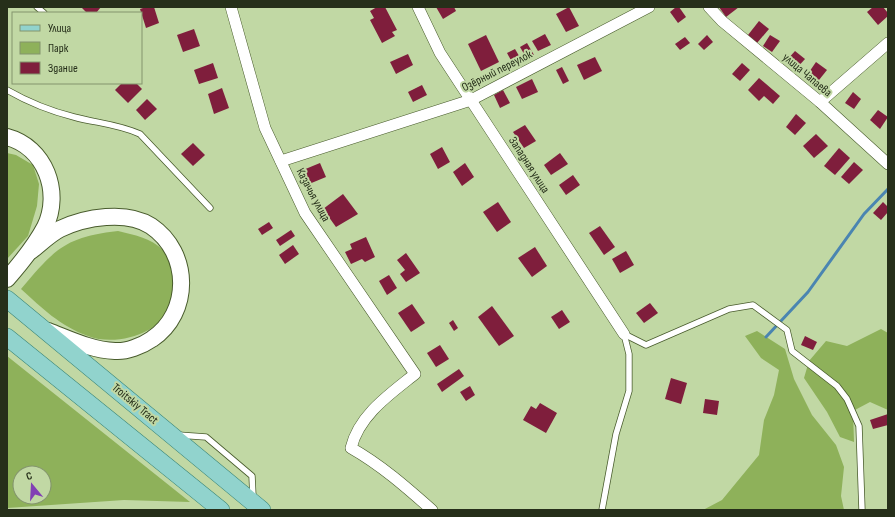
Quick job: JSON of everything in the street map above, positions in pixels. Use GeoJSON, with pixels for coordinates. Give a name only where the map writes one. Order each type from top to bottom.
{"type":"FeatureCollection","features":[{"type":"Feature","properties":{"kind":"main road"},"geometry":{"type":"LineString","coordinates":[[7,137],[17,140],[33,152],[44,165],[50,180],[52,197],[46,226],[31,250],[7,279]]}},
{"type":"Feature","properties":{"kind":"main road"},"geometry":{"type":"LineString","coordinates":[[31,250],[60,229],[84,220],[107,217],[130,219],[150,225],[164,236],[174,251],[182,282],[181,297],[176,314],[162,332],[144,345],[116,351],[92,348],[46,330]]}},
{"type":"Feature","properties":{"kind":"main road","name":"Troitskiy Tract"},"geometry":{"type":"LineString","coordinates":[[7,299],[258,507]]}},
{"type":"Feature","properties":{"kind":"main road"},"geometry":{"type":"LineString","coordinates":[[7,337],[221,510]]}},
{"type":"Feature","properties":{"kind":"street","name":"Казачья улица"},"geometry":{"type":"LineString","coordinates":[[231,7],[265,128],[304,212],[415,374],[368,414],[354,434],[351,448],[374,461],[392,474],[432,510]]}},
{"type":"Feature","properties":{"kind":"street","name":"Западная улица"},"geometry":{"type":"LineString","coordinates":[[418,7],[440,53],[624,334]]}},
{"type":"Feature","properties":{"kind":"street","name":"Озёрный переулок"},"geometry":{"type":"LineString","coordinates":[[280,161],[471,100],[649,7]]}},
{"type":"Feature","properties":{"kind":"street","name":"улица Чапаева"},"geometry":{"type":"LineString","coordinates":[[709,7],[722,21],[820,102],[888,164]]}},
{"type":"Feature","properties":{"kind":"street"},"geometry":{"type":"LineString","coordinates":[[820,102],[888,43]]}},
{"type":"Feature","properties":{"kind":"lane"},"geometry":{"type":"LineString","coordinates":[[7,90],[41,107],[74,117],[125,127],[140,134],[210,208]]}},
{"type":"Feature","properties":{"kind":"lane"},"geometry":{"type":"LineString","coordinates":[[624,334],[646,344],[729,309],[753,305],[787,330],[792,351],[836,386],[847,399],[859,426],[862,510]]}},
{"type":"Feature","properties":{"kind":"lane"},"geometry":{"type":"LineString","coordinates":[[602,510],[616,434],[629,391],[629,354],[624,334]]}},
{"type":"Feature","properties":{"kind":"green space"},"geometry":{"type":"Polygon","coordinates":[[[7,153],[16,155],[33,165],[39,184],[37,206],[28,236],[7,259],[7,153]]]}},
{"type":"Feature","properties":{"kind":"green space"},"geometry":{"type":"Polygon","coordinates":[[[118,231],[142,238],[158,246],[163,250],[171,264],[174,281],[173,302],[168,313],[149,330],[125,339],[99,339],[88,336],[60,322],[21,289],[43,264],[62,247],[85,237],[118,231]]]}},
{"type":"Feature","properties":{"kind":"green space"},"geometry":{"type":"Polygon","coordinates":[[[881,329],[888,333],[888,410],[870,402],[853,411],[854,442],[840,437],[827,412],[804,378],[809,361],[826,341],[847,346],[881,329]]]}},
{"type":"Feature","properties":{"kind":"green space"},"geometry":{"type":"Polygon","coordinates":[[[757,331],[785,349],[794,379],[812,415],[836,445],[844,467],[841,496],[844,510],[703,510],[722,500],[759,455],[764,420],[774,395],[779,370],[761,358],[745,336],[757,331]]]}},
{"type":"Feature","properties":{"kind":"green space"},"geometry":{"type":"Polygon","coordinates":[[[7,356],[190,502],[124,500],[52,505],[52,465],[12,465],[12,505],[51,505],[7,508],[7,356]]]}},
{"type":"Feature","properties":{"kind":"building"},"geometry":{"type":"Polygon","coordinates":[[[81,7],[101,7],[97,12],[86,12],[81,7]]]}},
{"type":"Feature","properties":{"kind":"building"},"geometry":{"type":"Polygon","coordinates":[[[154,7],[159,23],[146,28],[140,9],[154,7]]]}},
{"type":"Feature","properties":{"kind":"building"},"geometry":{"type":"Polygon","coordinates":[[[377,7],[385,7],[397,30],[392,32],[395,36],[382,43],[370,20],[374,18],[370,11],[377,7]]]}},
{"type":"Feature","properties":{"kind":"building"},"geometry":{"type":"Polygon","coordinates":[[[436,7],[454,7],[456,11],[443,19],[436,7]]]}},
{"type":"Feature","properties":{"kind":"building"},"geometry":{"type":"Polygon","coordinates":[[[569,7],[579,26],[566,32],[556,14],[569,7]]]}},
{"type":"Feature","properties":{"kind":"building"},"geometry":{"type":"Polygon","coordinates":[[[676,7],[679,7],[686,17],[678,23],[670,12],[676,7]]]}},
{"type":"Feature","properties":{"kind":"building"},"geometry":{"type":"Polygon","coordinates":[[[719,7],[739,7],[726,17],[719,7]]]}},
{"type":"Feature","properties":{"kind":"building"},"geometry":{"type":"Polygon","coordinates":[[[873,7],[883,7],[888,13],[888,16],[878,25],[867,12],[873,7]]]}},
{"type":"Feature","properties":{"kind":"building"},"geometry":{"type":"Polygon","coordinates":[[[759,21],[769,29],[757,43],[748,35],[759,21]]]}},
{"type":"Feature","properties":{"kind":"building"},"geometry":{"type":"Polygon","coordinates":[[[194,29],[200,46],[183,52],[177,35],[194,29]]]}},
{"type":"Feature","properties":{"kind":"building"},"geometry":{"type":"Polygon","coordinates":[[[545,34],[551,45],[538,51],[532,41],[545,34]]]}},
{"type":"Feature","properties":{"kind":"building"},"geometry":{"type":"Polygon","coordinates":[[[486,35],[499,62],[481,71],[468,44],[486,35]]]}},
{"type":"Feature","properties":{"kind":"building"},"geometry":{"type":"Polygon","coordinates":[[[707,35],[713,42],[704,50],[698,44],[707,35]]]}},
{"type":"Feature","properties":{"kind":"building"},"geometry":{"type":"Polygon","coordinates":[[[770,35],[780,41],[772,52],[763,46],[770,35]]]}},
{"type":"Feature","properties":{"kind":"building"},"geometry":{"type":"Polygon","coordinates":[[[685,37],[690,43],[680,50],[675,44],[685,37]]]}},
{"type":"Feature","properties":{"kind":"building"},"geometry":{"type":"Polygon","coordinates":[[[527,43],[534,55],[527,59],[520,47],[527,43]]]}},
{"type":"Feature","properties":{"kind":"building"},"geometry":{"type":"Polygon","coordinates":[[[515,49],[522,61],[514,66],[507,53],[515,49]]]}},
{"type":"Feature","properties":{"kind":"building"},"geometry":{"type":"Polygon","coordinates":[[[795,51],[805,59],[796,69],[787,60],[795,51]]]}},
{"type":"Feature","properties":{"kind":"building"},"geometry":{"type":"Polygon","coordinates":[[[408,54],[413,65],[396,74],[390,62],[408,54]]]}},
{"type":"Feature","properties":{"kind":"building"},"geometry":{"type":"Polygon","coordinates":[[[595,57],[602,71],[584,80],[577,65],[595,57]]]}},
{"type":"Feature","properties":{"kind":"building"},"geometry":{"type":"Polygon","coordinates":[[[816,62],[827,70],[815,85],[805,78],[816,62]]]}},
{"type":"Feature","properties":{"kind":"building"},"geometry":{"type":"Polygon","coordinates":[[[213,63],[218,78],[199,84],[194,70],[213,63]]]}},
{"type":"Feature","properties":{"kind":"building"},"geometry":{"type":"Polygon","coordinates":[[[742,63],[750,70],[740,81],[732,74],[742,63]]]}},
{"type":"Feature","properties":{"kind":"building"},"geometry":{"type":"Polygon","coordinates":[[[562,67],[569,81],[563,84],[556,70],[562,67]]]}},
{"type":"Feature","properties":{"kind":"building"},"geometry":{"type":"Polygon","coordinates":[[[759,78],[780,96],[773,104],[764,96],[759,101],[748,90],[759,78]]]}},
{"type":"Feature","properties":{"kind":"building"},"geometry":{"type":"Polygon","coordinates":[[[532,79],[538,92],[522,99],[516,87],[532,79]]]}},
{"type":"Feature","properties":{"kind":"building"},"geometry":{"type":"Polygon","coordinates":[[[121,84],[137,84],[142,89],[128,103],[115,90],[121,84]]]}},
{"type":"Feature","properties":{"kind":"building"},"geometry":{"type":"Polygon","coordinates":[[[422,85],[427,95],[413,102],[408,92],[422,85]]]}},
{"type":"Feature","properties":{"kind":"building"},"geometry":{"type":"Polygon","coordinates":[[[222,88],[229,108],[214,114],[208,94],[222,88]]]}},
{"type":"Feature","properties":{"kind":"building"},"geometry":{"type":"Polygon","coordinates":[[[503,90],[510,103],[500,108],[494,95],[503,90]]]}},
{"type":"Feature","properties":{"kind":"building"},"geometry":{"type":"Polygon","coordinates":[[[853,92],[861,99],[854,109],[845,103],[853,92]]]}},
{"type":"Feature","properties":{"kind":"building"},"geometry":{"type":"Polygon","coordinates":[[[147,99],[157,109],[145,120],[136,110],[147,99]]]}},
{"type":"Feature","properties":{"kind":"building"},"geometry":{"type":"Polygon","coordinates":[[[878,110],[888,117],[880,129],[870,120],[878,110]]]}},
{"type":"Feature","properties":{"kind":"building"},"geometry":{"type":"Polygon","coordinates":[[[796,114],[806,123],[795,135],[786,127],[796,114]]]}},
{"type":"Feature","properties":{"kind":"building"},"geometry":{"type":"Polygon","coordinates":[[[525,125],[536,141],[524,148],[513,132],[525,125]]]}},
{"type":"Feature","properties":{"kind":"building"},"geometry":{"type":"Polygon","coordinates":[[[816,134],[828,146],[814,158],[803,146],[816,134]]]}},
{"type":"Feature","properties":{"kind":"building"},"geometry":{"type":"Polygon","coordinates":[[[193,143],[205,155],[193,166],[181,154],[193,143]]]}},
{"type":"Feature","properties":{"kind":"building"},"geometry":{"type":"Polygon","coordinates":[[[442,147],[450,162],[438,169],[430,154],[442,147]]]}},
{"type":"Feature","properties":{"kind":"building"},"geometry":{"type":"Polygon","coordinates":[[[839,148],[850,158],[835,175],[824,166],[839,148]]]}},
{"type":"Feature","properties":{"kind":"building"},"geometry":{"type":"Polygon","coordinates":[[[560,153],[568,164],[551,175],[544,165],[560,153]]]}},
{"type":"Feature","properties":{"kind":"building"},"geometry":{"type":"Polygon","coordinates":[[[854,162],[863,170],[849,184],[841,177],[854,162]]]}},
{"type":"Feature","properties":{"kind":"building"},"geometry":{"type":"Polygon","coordinates":[[[320,163],[326,177],[309,184],[303,170],[320,163]]]}},
{"type":"Feature","properties":{"kind":"building"},"geometry":{"type":"Polygon","coordinates":[[[465,163],[474,177],[462,186],[453,172],[465,163]]]}},
{"type":"Feature","properties":{"kind":"building"},"geometry":{"type":"Polygon","coordinates":[[[573,175],[580,185],[566,195],[559,185],[573,175]]]}},
{"type":"Feature","properties":{"kind":"building"},"geometry":{"type":"Polygon","coordinates":[[[343,194],[358,214],[336,227],[323,209],[343,194]]]}},
{"type":"Feature","properties":{"kind":"building"},"geometry":{"type":"Polygon","coordinates":[[[498,202],[511,222],[497,232],[483,212],[498,202]]]}},
{"type":"Feature","properties":{"kind":"building"},"geometry":{"type":"Polygon","coordinates":[[[883,202],[888,207],[888,212],[881,220],[873,213],[883,202]]]}},
{"type":"Feature","properties":{"kind":"building"},"geometry":{"type":"Polygon","coordinates":[[[269,222],[273,228],[262,235],[258,229],[269,222]]]}},
{"type":"Feature","properties":{"kind":"building"},"geometry":{"type":"Polygon","coordinates":[[[600,226],[615,247],[604,255],[589,233],[600,226]]]}},
{"type":"Feature","properties":{"kind":"building"},"geometry":{"type":"Polygon","coordinates":[[[291,230],[295,236],[280,246],[276,240],[291,230]]]}},
{"type":"Feature","properties":{"kind":"building"},"geometry":{"type":"Polygon","coordinates":[[[366,237],[375,257],[365,262],[362,259],[351,264],[345,252],[352,249],[350,244],[366,237]]]}},
{"type":"Feature","properties":{"kind":"building"},"geometry":{"type":"Polygon","coordinates":[[[293,245],[299,254],[285,264],[279,255],[293,245]]]}},
{"type":"Feature","properties":{"kind":"building"},"geometry":{"type":"Polygon","coordinates":[[[535,247],[547,266],[532,277],[518,258],[535,247]]]}},
{"type":"Feature","properties":{"kind":"building"},"geometry":{"type":"Polygon","coordinates":[[[626,251],[634,265],[620,273],[612,259],[626,251]]]}},
{"type":"Feature","properties":{"kind":"building"},"geometry":{"type":"Polygon","coordinates":[[[406,253],[420,273],[406,282],[400,274],[405,270],[397,260],[406,253]]]}},
{"type":"Feature","properties":{"kind":"building"},"geometry":{"type":"Polygon","coordinates":[[[389,275],[397,288],[387,295],[379,281],[389,275]]]}},
{"type":"Feature","properties":{"kind":"building"},"geometry":{"type":"Polygon","coordinates":[[[650,303],[658,313],[644,323],[636,313],[650,303]]]}},
{"type":"Feature","properties":{"kind":"building"},"geometry":{"type":"Polygon","coordinates":[[[412,304],[425,323],[411,332],[398,313],[412,304]]]}},
{"type":"Feature","properties":{"kind":"building"},"geometry":{"type":"Polygon","coordinates":[[[492,306],[514,336],[499,346],[478,317],[492,306]]]}},
{"type":"Feature","properties":{"kind":"building"},"geometry":{"type":"Polygon","coordinates":[[[562,310],[570,322],[559,329],[551,317],[562,310]]]}},
{"type":"Feature","properties":{"kind":"building"},"geometry":{"type":"Polygon","coordinates":[[[453,320],[458,328],[454,331],[449,323],[453,320]]]}},
{"type":"Feature","properties":{"kind":"building"},"geometry":{"type":"Polygon","coordinates":[[[805,336],[817,342],[813,350],[801,345],[805,336]]]}},
{"type":"Feature","properties":{"kind":"building"},"geometry":{"type":"Polygon","coordinates":[[[440,345],[449,359],[436,367],[427,353],[440,345]]]}},
{"type":"Feature","properties":{"kind":"building"},"geometry":{"type":"Polygon","coordinates":[[[459,369],[464,376],[442,392],[437,384],[459,369]]]}},
{"type":"Feature","properties":{"kind":"building"},"geometry":{"type":"Polygon","coordinates":[[[671,378],[687,383],[681,404],[665,399],[671,378]]]}},
{"type":"Feature","properties":{"kind":"building"},"geometry":{"type":"Polygon","coordinates":[[[470,386],[475,395],[466,401],[460,392],[470,386]]]}},
{"type":"Feature","properties":{"kind":"building"},"geometry":{"type":"Polygon","coordinates":[[[705,399],[719,401],[717,415],[703,413],[705,399]]]}},
{"type":"Feature","properties":{"kind":"building"},"geometry":{"type":"Polygon","coordinates":[[[540,403],[557,413],[546,433],[523,420],[531,406],[536,409],[540,403]]]}},
{"type":"Feature","properties":{"kind":"building"},"geometry":{"type":"Polygon","coordinates":[[[888,414],[888,425],[873,429],[870,420],[888,414]]]}},
{"type":"Feature","properties":{"kind":"waterway"},"geometry":{"type":"LineString","coordinates":[[766,337],[808,292],[864,214],[888,189]]}}]}
